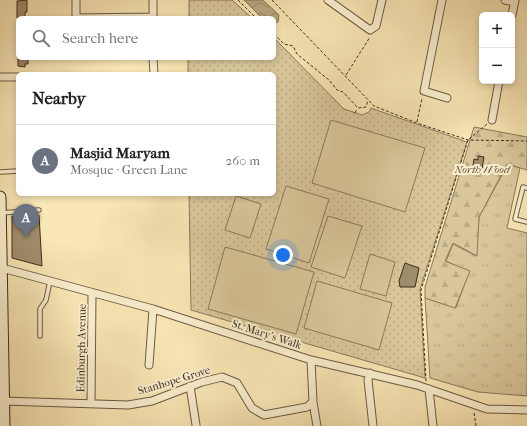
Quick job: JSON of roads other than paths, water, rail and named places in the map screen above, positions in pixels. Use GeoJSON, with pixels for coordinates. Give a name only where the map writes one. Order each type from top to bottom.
{"type":"FeatureCollection","features":[{"type":"Feature","properties":{"kind":"street"},"geometry":{"type":"LineString","coordinates":[[76,0],[76,16]]}},
{"type":"Feature","properties":{"kind":"street"},"geometry":{"type":"LineString","coordinates":[[153,0],[153,16]]}},
{"type":"Feature","properties":{"kind":"street"},"geometry":{"type":"LineString","coordinates":[[328,0],[370,30],[376,26],[382,0]]}},
{"type":"Feature","properties":{"kind":"street"},"geometry":{"type":"LineString","coordinates":[[442,0],[424,91],[447,98]]}},
{"type":"Feature","properties":{"kind":"street"},"geometry":{"type":"LineString","coordinates":[[505,0],[515,1],[513,12]]}},
{"type":"Feature","properties":{"kind":"street"},"geometry":{"type":"LineString","coordinates":[[153,60],[154,72]]}},
{"type":"Feature","properties":{"kind":"street"},"geometry":{"type":"LineString","coordinates":[[0,77],[16,77]]}},
{"type":"Feature","properties":{"kind":"street"},"geometry":{"type":"LineString","coordinates":[[492,120],[498,84]]}},
{"type":"Feature","properties":{"kind":"street"},"geometry":{"type":"LineString","coordinates":[[0,197],[4,426]]}},
{"type":"Feature","properties":{"kind":"street","name":"St. Mary's Walk"},"geometry":{"type":"LineString","coordinates":[[2,268],[153,309],[311,360],[416,385],[487,409],[527,410]]}},
{"type":"Feature","properties":{"kind":"street","name":"Edinburgh Avenue"},"geometry":{"type":"LineString","coordinates":[[91,404],[92,293]]}},
{"type":"Feature","properties":{"kind":"street"},"geometry":{"type":"LineString","coordinates":[[149,365],[153,309]]}},
{"type":"Feature","properties":{"kind":"street"},"geometry":{"type":"LineString","coordinates":[[311,360],[313,402],[318,426]]}},
{"type":"Feature","properties":{"kind":"street"},"geometry":{"type":"LineString","coordinates":[[370,373],[368,380],[373,426]]}},
{"type":"Feature","properties":{"kind":"street","name":"Stanhope Grove"},"geometry":{"type":"LineString","coordinates":[[3,401],[128,405],[152,401],[190,386],[222,377],[237,383],[252,408],[264,415],[306,407],[313,402]]}},
{"type":"Feature","properties":{"kind":"street"},"geometry":{"type":"LineString","coordinates":[[190,386],[196,425]]}},
{"type":"Feature","properties":{"kind":"street"},"geometry":{"type":"LineString","coordinates":[[429,389],[433,426]]}},
{"type":"Feature","properties":{"kind":"lane"},"geometry":{"type":"LineString","coordinates":[[0,172],[16,171]]}},
{"type":"Feature","properties":{"kind":"lane"},"geometry":{"type":"LineString","coordinates":[[527,188],[522,187],[515,219],[527,222]]}},
{"type":"Feature","properties":{"kind":"lane"},"geometry":{"type":"LineString","coordinates":[[0,213],[39,210]]}},
{"type":"Feature","properties":{"kind":"lane"},"geometry":{"type":"LineString","coordinates":[[40,336],[40,309],[46,300],[50,281]]}},
{"type":"Feature","properties":{"kind":"water"},"geometry":{"type":"Polygon","coordinates":[[[244,0],[263,0],[279,15],[278,22],[276,22],[276,16],[260,16],[244,0]]]}},
{"type":"Feature","properties":{"kind":"place","name":"Masjid Maryam"},"geometry":{"type":"Point","coordinates":[26,237]}},
{"type":"Feature","properties":{"kind":"park label","name":"North Wood"},"geometry":{"type":"Point","coordinates":[482,169]}}]}
